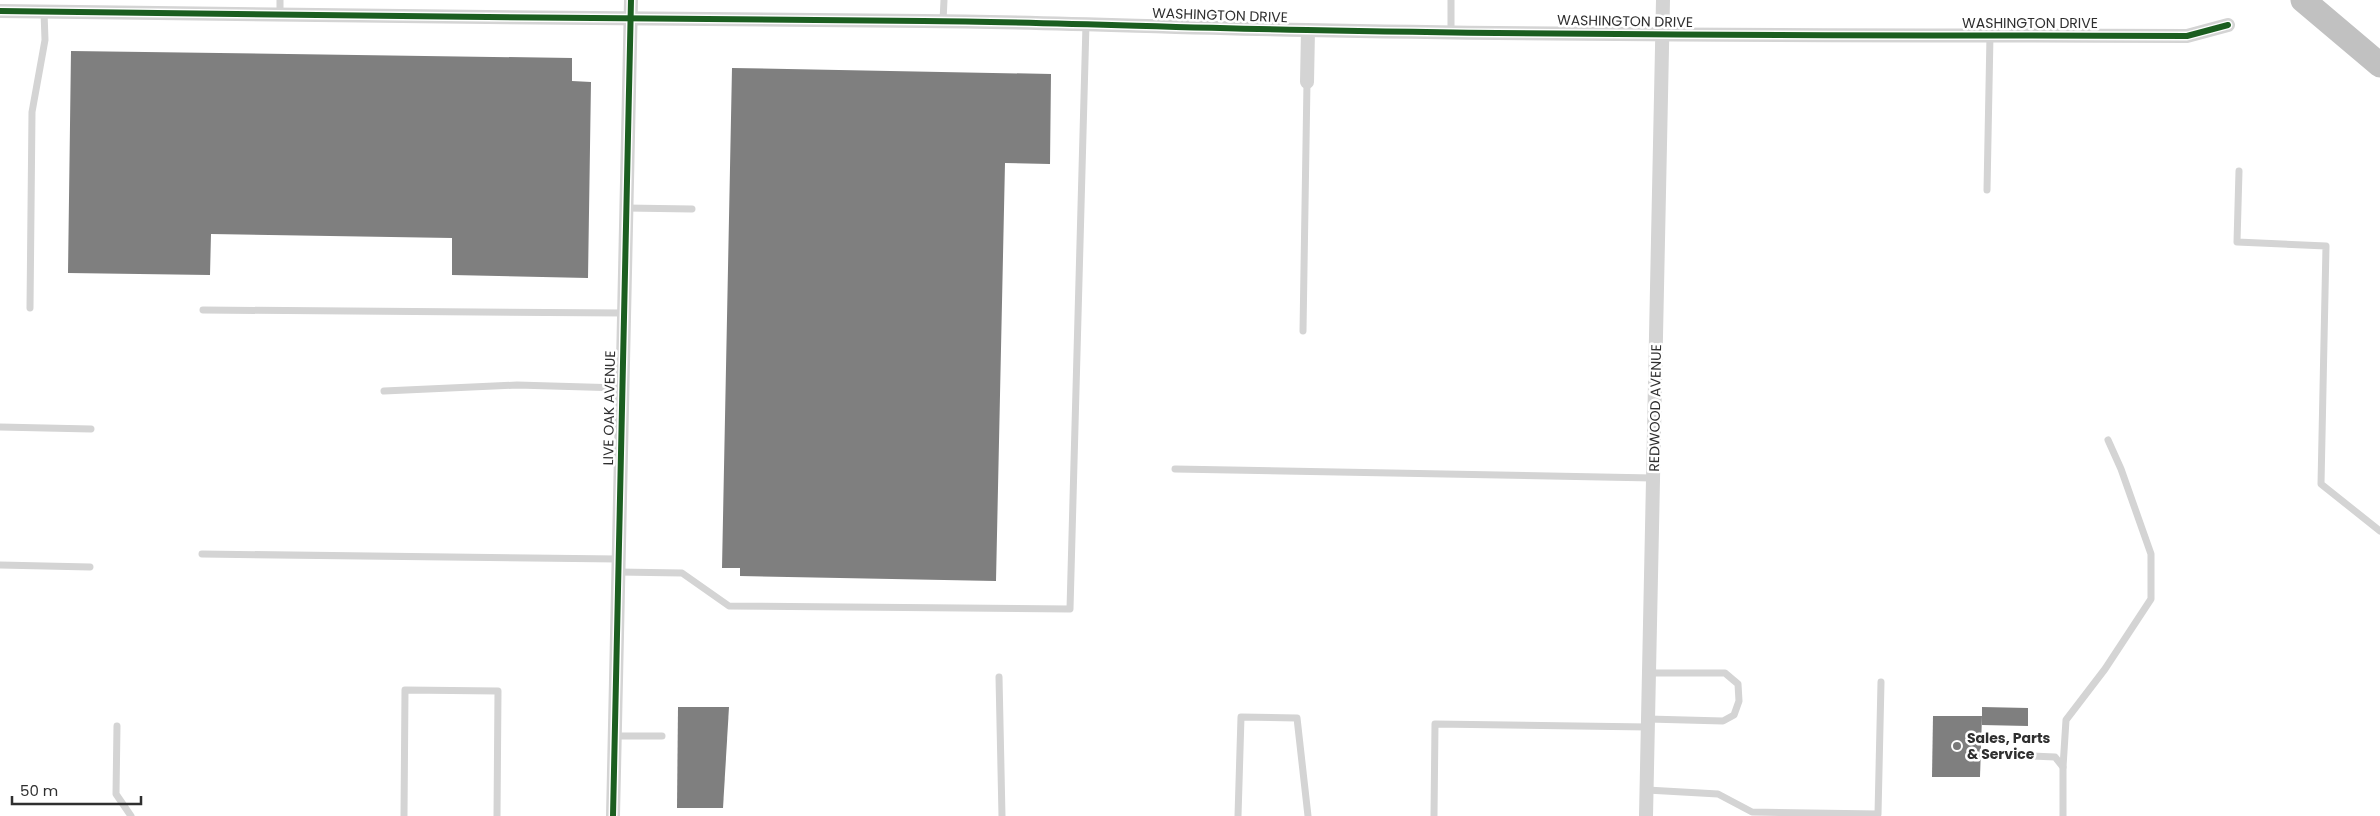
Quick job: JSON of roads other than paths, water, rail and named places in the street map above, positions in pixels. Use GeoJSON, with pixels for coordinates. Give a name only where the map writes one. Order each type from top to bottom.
{"type":"FeatureCollection","features":[{"type":"Feature","properties":{"kind":"highway"},"geometry":{"type":"LineString","coordinates":[[2303,0],[2380,65]]}},
{"type":"Feature","properties":{"kind":"street","name":"LIVE OAK AVENUE"},"geometry":{"type":"LineString","coordinates":[[613,816],[631,0]]}},
{"type":"Feature","properties":{"kind":"street","name":"REDWOOD AVENUE"},"geometry":{"type":"LineString","coordinates":[[1646,816],[1663,0]]}},
{"type":"Feature","properties":{"kind":"street","name":"WASHINGTON DRIVE"},"geometry":{"type":"LineString","coordinates":[[0,11],[280,17],[631,17],[943,21],[1308,30],[1662,34],[2187,36],[2228,25]]}},
{"type":"Feature","properties":{"kind":"street"},"geometry":{"type":"LineString","coordinates":[[1307,82],[1308,30]]}},
{"type":"Feature","properties":{"kind":"lane"},"geometry":{"type":"LineString","coordinates":[[280,0],[280,17]]}},
{"type":"Feature","properties":{"kind":"lane"},"geometry":{"type":"LineString","coordinates":[[943,21],[944,0]]}},
{"type":"Feature","properties":{"kind":"lane"},"geometry":{"type":"LineString","coordinates":[[1451,0],[1451,32]]}},
{"type":"Feature","properties":{"kind":"lane"},"geometry":{"type":"LineString","coordinates":[[30,308],[32,112],[45,40],[44,12]]}},
{"type":"Feature","properties":{"kind":"lane"},"geometry":{"type":"LineString","coordinates":[[202,554],[618,566],[682,572],[729,606],[1070,610],[1086,24]]}},
{"type":"Feature","properties":{"kind":"lane"},"geometry":{"type":"LineString","coordinates":[[1987,190],[1990,35]]}},
{"type":"Feature","properties":{"kind":"lane"},"geometry":{"type":"LineString","coordinates":[[1302,331],[1307,82]]}},
{"type":"Feature","properties":{"kind":"lane"},"geometry":{"type":"LineString","coordinates":[[2239,171],[2237,242],[2326,246],[2321,484],[2380,532]]}},
{"type":"Feature","properties":{"kind":"lane"},"geometry":{"type":"LineString","coordinates":[[626,208],[692,209]]}},
{"type":"Feature","properties":{"kind":"lane"},"geometry":{"type":"LineString","coordinates":[[203,310],[624,313]]}},
{"type":"Feature","properties":{"kind":"lane"},"geometry":{"type":"LineString","coordinates":[[384,391],[518,385],[622,388]]}},
{"type":"Feature","properties":{"kind":"lane"},"geometry":{"type":"LineString","coordinates":[[0,428],[91,429]]}},
{"type":"Feature","properties":{"kind":"lane"},"geometry":{"type":"LineString","coordinates":[[2063,816],[2063,767],[2066,720],[2105,668],[2151,599],[2151,554],[2121,469],[2108,440]]}},
{"type":"Feature","properties":{"kind":"lane"},"geometry":{"type":"LineString","coordinates":[[1175,469],[1653,478]]}},
{"type":"Feature","properties":{"kind":"lane"},"geometry":{"type":"LineString","coordinates":[[0,565],[90,567]]}},
{"type":"Feature","properties":{"kind":"lane"},"geometry":{"type":"LineString","coordinates":[[1434,816],[1435,724],[1648,723],[1723,720],[1734,715],[1739,702],[1738,684],[1725,673],[1649,672]]}},
{"type":"Feature","properties":{"kind":"lane"},"geometry":{"type":"LineString","coordinates":[[998,677],[1002,816]]}},
{"type":"Feature","properties":{"kind":"lane"},"geometry":{"type":"LineString","coordinates":[[1647,790],[1718,794],[1752,812],[1810,815],[1878,814],[1881,682]]}},
{"type":"Feature","properties":{"kind":"lane"},"geometry":{"type":"LineString","coordinates":[[404,816],[405,690],[498,691],[497,816]]}},
{"type":"Feature","properties":{"kind":"lane"},"geometry":{"type":"LineString","coordinates":[[1238,816],[1241,717],[1297,718],[1308,816]]}},
{"type":"Feature","properties":{"kind":"lane"},"geometry":{"type":"LineString","coordinates":[[117,726],[116,794],[131,816]]}},
{"type":"Feature","properties":{"kind":"lane"},"geometry":{"type":"LineString","coordinates":[[615,736],[662,736]]}},
{"type":"Feature","properties":{"kind":"lane"},"geometry":{"type":"LineString","coordinates":[[2008,755],[2055,757],[2063,767]]}},
{"type":"Feature","properties":{"kind":"place","name":"Sales, Parts & Service"},"geometry":{"type":"Point","coordinates":[1957,746]}}]}
